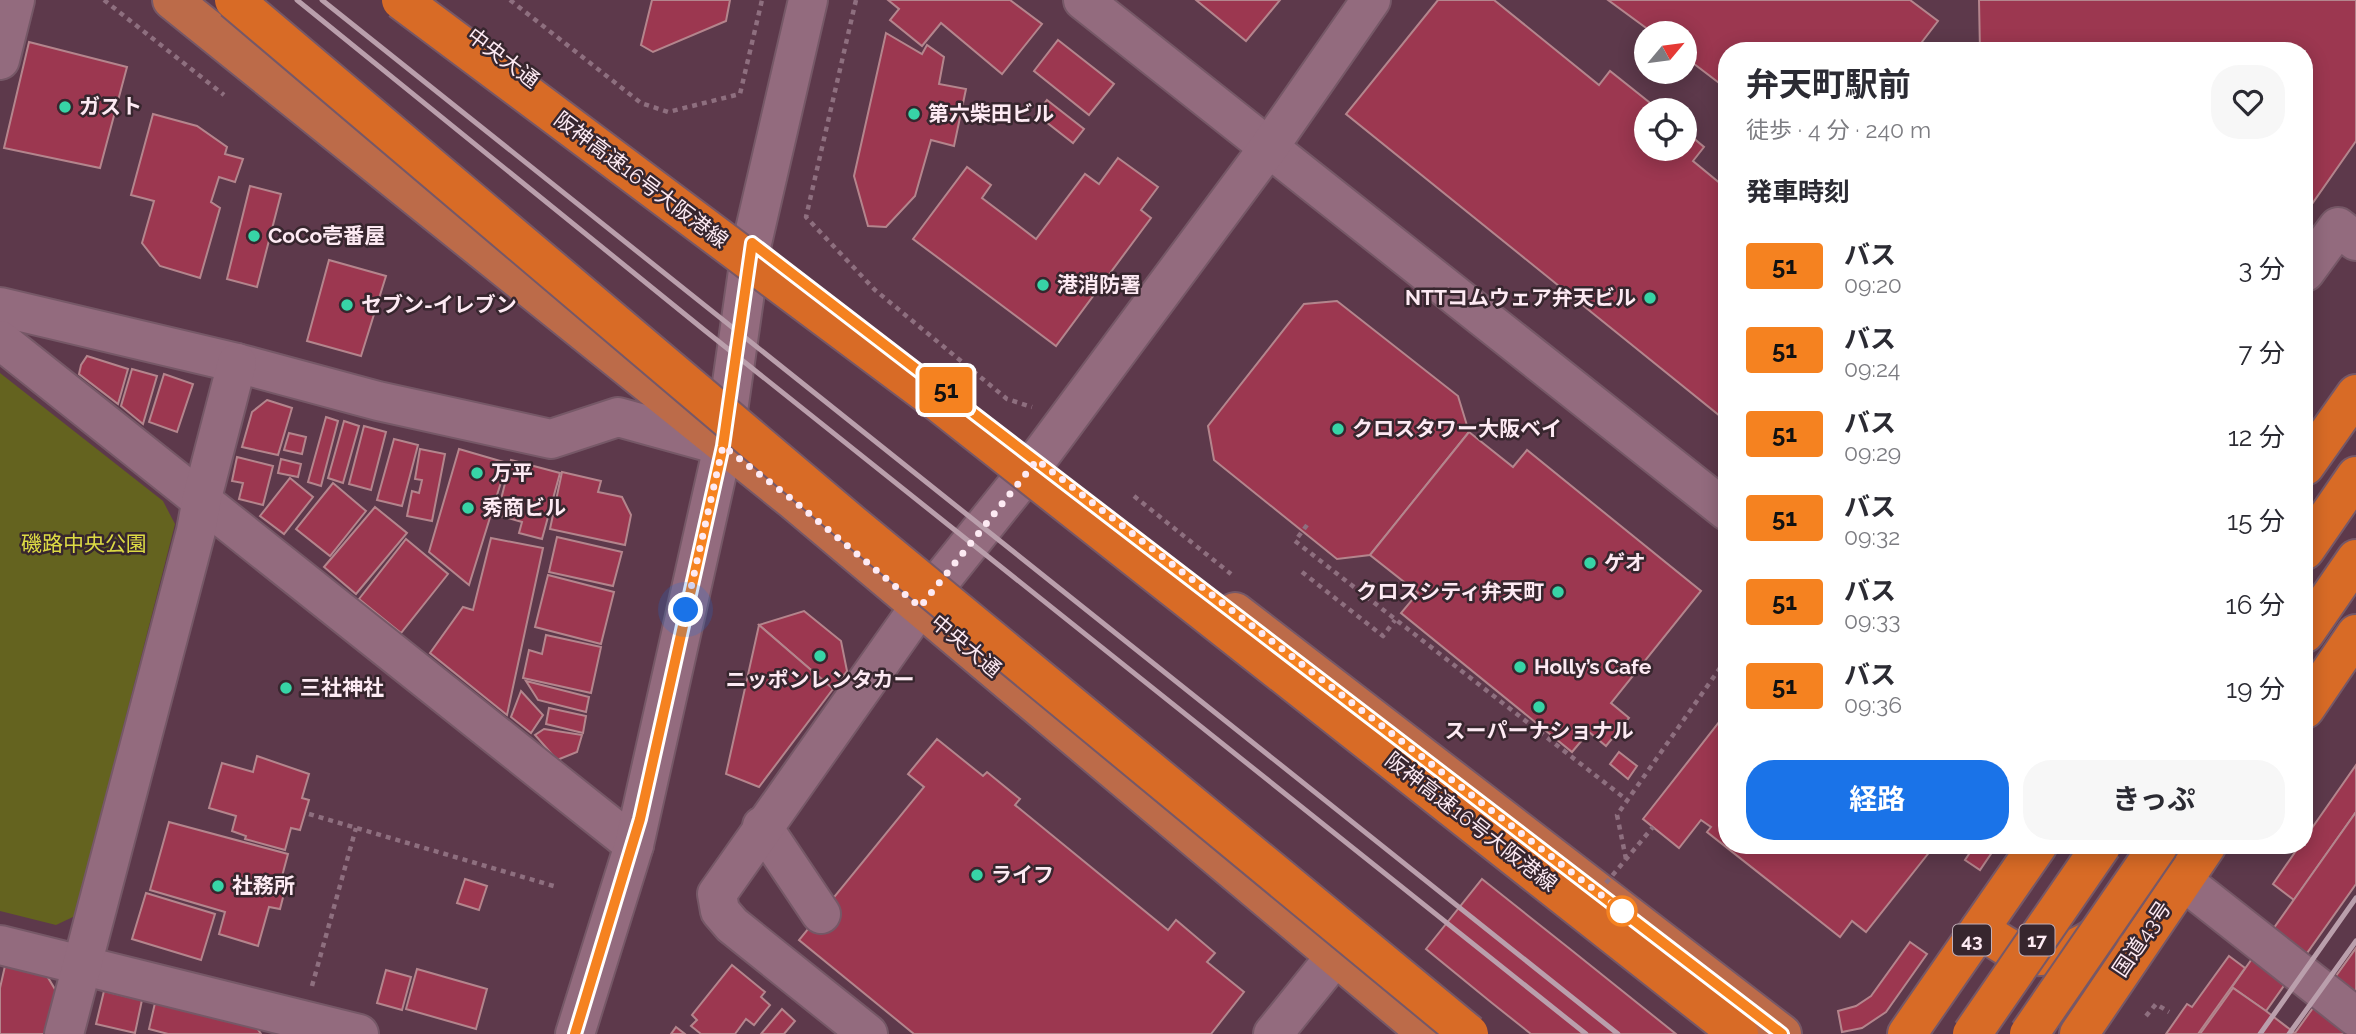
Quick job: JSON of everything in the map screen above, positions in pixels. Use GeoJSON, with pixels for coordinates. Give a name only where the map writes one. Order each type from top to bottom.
{"type":"FeatureCollection","features":[{"type":"Feature","properties":{"kind":"highway"},"geometry":{"type":"LineString","coordinates":[[234,0],[852,524],[1469,1034]]}},
{"type":"Feature","properties":{"kind":"highway","name":"阪神高速16号大阪港線"},"geometry":{"type":"LineString","coordinates":[[401,0],[942,405],[1739,1034]]}},
{"type":"Feature","properties":{"kind":"highway"},"geometry":{"type":"LineString","coordinates":[[2313,455],[2356,394]]}},
{"type":"Feature","properties":{"kind":"highway"},"geometry":{"type":"LineString","coordinates":[[2313,538],[2356,476]]}},
{"type":"Feature","properties":{"kind":"highway"},"geometry":{"type":"LineString","coordinates":[[2313,621],[2356,559]]}},
{"type":"Feature","properties":{"kind":"highway"},"geometry":{"type":"LineString","coordinates":[[2313,643],[2356,581]]}},
{"type":"Feature","properties":{"kind":"highway"},"geometry":{"type":"LineString","coordinates":[[2313,651],[2356,602]]}},
{"type":"Feature","properties":{"kind":"highway"},"geometry":{"type":"LineString","coordinates":[[2313,697],[2356,634]]}},
{"type":"Feature","properties":{"kind":"highway","name":"43"},"geometry":{"type":"LineString","coordinates":[[1907,1034],[2032,854]]}},
{"type":"Feature","properties":{"kind":"highway","name":"17"},"geometry":{"type":"LineString","coordinates":[[1972,1034],[2096,854]]}},
{"type":"Feature","properties":{"kind":"highway","name":"17"},"geometry":{"type":"LineString","coordinates":[[2029,1034],[2153,854]]}},
{"type":"Feature","properties":{"kind":"highway","name":"国道43号"},"geometry":{"type":"LineString","coordinates":[[1980,929],[2011,950],[2047,958],[2093,940],[2142,889],[2177,863]]}},
{"type":"Feature","properties":{"kind":"highway","name":"国道43号"},"geometry":{"type":"LineString","coordinates":[[2078,1034],[2177,863]]}},
{"type":"Feature","properties":{"kind":"main road","name":"中央大通"},"geometry":{"type":"LineString","coordinates":[[172,0],[793,500],[1428,1034]]}},
{"type":"Feature","properties":{"kind":"main road","name":"中央大通"},"geometry":{"type":"LineString","coordinates":[[425,0],[752,243],[1037,460],[1782,1034]]}},
{"type":"Feature","properties":{"kind":"street"},"geometry":{"type":"LineString","coordinates":[[0,60],[15,0]]}},
{"type":"Feature","properties":{"kind":"street"},"geometry":{"type":"LineString","coordinates":[[575,1034],[634,845],[723,446],[752,243],[808,0]]}},
{"type":"Feature","properties":{"kind":"street"},"geometry":{"type":"LineString","coordinates":[[1083,0],[1718,504]]}},
{"type":"Feature","properties":{"kind":"street"},"geometry":{"type":"LineString","coordinates":[[868,1034],[733,925],[720,911],[717,894],[762,826],[920,607],[1037,460],[1269,147],[1371,0]]}},
{"type":"Feature","properties":{"kind":"street"},"geometry":{"type":"LineString","coordinates":[[2313,261],[2338,227],[2356,241]]}},
{"type":"Feature","properties":{"kind":"street"},"geometry":{"type":"LineString","coordinates":[[0,307],[237,363],[378,401],[551,439],[618,417],[723,446]]}},
{"type":"Feature","properties":{"kind":"street"},"geometry":{"type":"LineString","coordinates":[[0,340],[202,498],[634,845]]}},
{"type":"Feature","properties":{"kind":"street"},"geometry":{"type":"LineString","coordinates":[[64,1034],[80,963],[197,531],[202,498],[237,363]]}},
{"type":"Feature","properties":{"kind":"street"},"geometry":{"type":"LineString","coordinates":[[762,826],[821,914]]}},
{"type":"Feature","properties":{"kind":"street"},"geometry":{"type":"LineString","coordinates":[[2177,863],[2356,1017]]}},
{"type":"Feature","properties":{"kind":"street"},"geometry":{"type":"LineString","coordinates":[[0,945],[80,963],[300,1027],[359,1034]]}},
{"type":"Feature","properties":{"kind":"street"},"geometry":{"type":"LineString","coordinates":[[1273,1034],[1335,957]]}},
{"type":"Feature","properties":{"kind":"path"},"geometry":{"type":"LineString","coordinates":[[510,0],[641,103],[668,112],[740,94],[762,0]]}},
{"type":"Feature","properties":{"kind":"path"},"geometry":{"type":"LineString","coordinates":[[856,0],[806,217],[875,290],[1007,400],[1045,411]]}},
{"type":"Feature","properties":{"kind":"path"},"geometry":{"type":"LineString","coordinates":[[1307,525],[1295,541],[1627,800]]}},
{"type":"Feature","properties":{"kind":"path"},"geometry":{"type":"LineString","coordinates":[[1302,572],[1382,636],[1395,620]]}},
{"type":"Feature","properties":{"kind":"path"},"geometry":{"type":"LineString","coordinates":[[1626,859],[1617,815],[1718,670]]}},
{"type":"Feature","properties":{"kind":"path"},"geometry":{"type":"LineString","coordinates":[[309,814],[557,887]]}},
{"type":"Feature","properties":{"kind":"path"},"geometry":{"type":"LineString","coordinates":[[300,1027],[356,828]]}},
{"type":"Feature","properties":{"kind":"path"},"geometry":{"type":"LineString","coordinates":[[2146,1016],[2156,1004],[2169,1012]]}},
{"type":"Feature","properties":{"kind":"green space","name":"磯路中央公園"},"geometry":{"type":"Polygon","coordinates":[[[0,373],[163,501],[175,524],[75,916],[56,925],[0,911],[0,373]]]}},
{"type":"Feature","properties":{"kind":"building"},"geometry":{"type":"Polygon","coordinates":[[[652,0],[730,0],[726,21],[653,52],[641,45],[652,0]]]}},
{"type":"Feature","properties":{"kind":"building"},"geometry":{"type":"Polygon","coordinates":[[[888,0],[1010,0],[1042,24],[1002,74],[941,23],[922,46],[890,20],[899,9],[888,0]]]}},
{"type":"Feature","properties":{"kind":"building"},"geometry":{"type":"Polygon","coordinates":[[[1196,0],[1280,0],[1246,41],[1196,0]]]}},
{"type":"Feature","properties":{"kind":"building","name":"NTTコムウェア弁天ビル"},"geometry":{"type":"Polygon","coordinates":[[[1438,0],[1494,0],[1599,85],[1610,71],[1644,98],[1634,98],[1634,161],[1693,161],[1718,182],[1718,414],[1346,114],[1438,0]]]}},
{"type":"Feature","properties":{"kind":"building"},"geometry":{"type":"Polygon","coordinates":[[[1608,0],[1910,0],[1938,21],[1922,42],[1718,42],[1718,82],[1698,67],[1698,21],[1637,21],[1608,0]]]}},
{"type":"Feature","properties":{"kind":"building"},"geometry":{"type":"Polygon","coordinates":[[[1979,0],[2356,0],[2356,141],[2313,203],[2313,42],[1980,42],[1979,0]]]}},
{"type":"Feature","properties":{"kind":"building","name":"第六柴田ビル"},"geometry":{"type":"Polygon","coordinates":[[[886,33],[922,54],[927,45],[944,57],[939,84],[966,89],[954,146],[931,140],[915,196],[886,227],[868,226],[854,176],[886,33]]]}},
{"type":"Feature","properties":{"kind":"building"},"geometry":{"type":"Polygon","coordinates":[[[1058,40],[1114,84],[1089,115],[1034,71],[1058,40]]]}},
{"type":"Feature","properties":{"kind":"building","name":"ガスト"},"geometry":{"type":"Polygon","coordinates":[[[29,42],[127,67],[100,168],[4,148],[29,42]]]}},
{"type":"Feature","properties":{"kind":"building"},"geometry":{"type":"Polygon","coordinates":[[[1047,100],[1084,129],[1073,143],[1036,114],[1047,100]]]}},
{"type":"Feature","properties":{"kind":"building"},"geometry":{"type":"Polygon","coordinates":[[[153,114],[197,126],[227,147],[225,154],[243,159],[235,182],[219,177],[211,202],[220,208],[200,278],[160,266],[142,243],[154,201],[131,195],[153,114]]]}},
{"type":"Feature","properties":{"kind":"building","name":"NTTコムウェア弁天ビル"},"geometry":{"type":"Polygon","coordinates":[[[1697,141],[1704,147],[1697,156],[1697,141]]]}},
{"type":"Feature","properties":{"kind":"building"},"geometry":{"type":"Polygon","coordinates":[[[1118,158],[1158,187],[1141,210],[1151,218],[1056,346],[913,239],[967,167],[991,185],[982,198],[1036,239],[1085,174],[1099,184],[1118,158]]]}},
{"type":"Feature","properties":{"kind":"building","name":"CoCo壱番屋"},"geometry":{"type":"Polygon","coordinates":[[[250,186],[281,194],[257,287],[227,279],[250,186]]]}},
{"type":"Feature","properties":{"kind":"building","name":"セブン-イレブン"},"geometry":{"type":"Polygon","coordinates":[[[329,260],[386,276],[361,356],[307,341],[329,260]]]}},
{"type":"Feature","properties":{"kind":"building","name":"クロスタワー大阪ベイ"},"geometry":{"type":"Polygon","coordinates":[[[1337,301],[1458,396],[1469,432],[1370,555],[1337,559],[1214,460],[1208,426],[1304,304],[1337,301]]]}},
{"type":"Feature","properties":{"kind":"building"},"geometry":{"type":"Polygon","coordinates":[[[87,356],[128,369],[118,404],[79,374],[87,356]]]}},
{"type":"Feature","properties":{"kind":"building"},"geometry":{"type":"Polygon","coordinates":[[[132,369],[157,376],[143,424],[121,406],[132,369]]]}},
{"type":"Feature","properties":{"kind":"building"},"geometry":{"type":"Polygon","coordinates":[[[164,374],[193,384],[177,432],[149,422],[164,374]]]}},
{"type":"Feature","properties":{"kind":"building"},"geometry":{"type":"Polygon","coordinates":[[[267,400],[292,408],[278,455],[242,447],[252,412],[267,400]]]}},
{"type":"Feature","properties":{"kind":"building"},"geometry":{"type":"Polygon","coordinates":[[[326,417],[338,421],[321,486],[308,482],[326,417]]]}},
{"type":"Feature","properties":{"kind":"building"},"geometry":{"type":"Polygon","coordinates":[[[344,421],[359,426],[343,483],[328,478],[344,421]]]}},
{"type":"Feature","properties":{"kind":"building"},"geometry":{"type":"Polygon","coordinates":[[[364,426],[386,432],[371,490],[349,484],[364,426]]]}},
{"type":"Feature","properties":{"kind":"building","name":"クロスシティ弁天町"},"geometry":{"type":"Polygon","coordinates":[[[1469,432],[1513,467],[1527,450],[1701,591],[1611,703],[1629,718],[1606,746],[1589,732],[1572,752],[1401,613],[1418,593],[1370,555],[1469,432]]]}},
{"type":"Feature","properties":{"kind":"building"},"geometry":{"type":"Polygon","coordinates":[[[289,433],[306,437],[302,454],[284,450],[289,433]]]}},
{"type":"Feature","properties":{"kind":"building"},"geometry":{"type":"Polygon","coordinates":[[[394,439],[418,445],[402,506],[377,500],[394,439]]]}},
{"type":"Feature","properties":{"kind":"building"},"geometry":{"type":"Polygon","coordinates":[[[420,449],[445,454],[432,521],[407,516],[412,491],[419,493],[422,480],[415,479],[420,449]]]}},
{"type":"Feature","properties":{"kind":"building","name":"秀商ビル"},"geometry":{"type":"Polygon","coordinates":[[[459,449],[507,463],[469,585],[429,552],[459,449]]]}},
{"type":"Feature","properties":{"kind":"building"},"geometry":{"type":"Polygon","coordinates":[[[237,457],[273,466],[263,505],[239,499],[243,483],[232,481],[237,457]]]}},
{"type":"Feature","properties":{"kind":"building"},"geometry":{"type":"Polygon","coordinates":[[[281,459],[301,464],[298,477],[278,473],[281,459]]]}},
{"type":"Feature","properties":{"kind":"building"},"geometry":{"type":"Polygon","coordinates":[[[511,460],[560,473],[542,539],[519,533],[522,522],[497,515],[511,460]]]}},
{"type":"Feature","properties":{"kind":"building"},"geometry":{"type":"Polygon","coordinates":[[[562,472],[601,481],[598,492],[622,497],[631,515],[625,545],[550,529],[562,472]]]}},
{"type":"Feature","properties":{"kind":"building"},"geometry":{"type":"Polygon","coordinates":[[[290,478],[313,497],[284,534],[260,516],[290,478]]]}},
{"type":"Feature","properties":{"kind":"building"},"geometry":{"type":"Polygon","coordinates":[[[333,483],[366,511],[330,556],[296,529],[333,483]]]}},
{"type":"Feature","properties":{"kind":"building"},"geometry":{"type":"Polygon","coordinates":[[[375,507],[407,533],[356,594],[324,567],[375,507]]]}},
{"type":"Feature","properties":{"kind":"building"},"geometry":{"type":"Polygon","coordinates":[[[557,537],[622,552],[613,586],[549,572],[557,537]]]}},
{"type":"Feature","properties":{"kind":"building"},"geometry":{"type":"Polygon","coordinates":[[[491,538],[543,548],[507,715],[430,653],[463,607],[473,610],[491,538]]]}},
{"type":"Feature","properties":{"kind":"building"},"geometry":{"type":"Polygon","coordinates":[[[406,539],[448,574],[401,633],[359,599],[406,539]]]}},
{"type":"Feature","properties":{"kind":"building"},"geometry":{"type":"Polygon","coordinates":[[[548,575],[614,592],[601,644],[535,627],[548,575]]]}},
{"type":"Feature","properties":{"kind":"building","name":"ニッポンレンタカー"},"geometry":{"type":"Polygon","coordinates":[[[804,611],[841,641],[847,671],[833,689],[759,625],[804,611]]]}},
{"type":"Feature","properties":{"kind":"building"},"geometry":{"type":"Polygon","coordinates":[[[759,625],[833,689],[759,787],[726,774],[759,625]]]}},
{"type":"Feature","properties":{"kind":"building"},"geometry":{"type":"Polygon","coordinates":[[[546,635],[601,647],[591,693],[523,678],[529,650],[542,654],[546,635]]]}},
{"type":"Feature","properties":{"kind":"building"},"geometry":{"type":"Polygon","coordinates":[[[526,681],[589,697],[586,712],[538,700],[526,681]]]}},
{"type":"Feature","properties":{"kind":"building"},"geometry":{"type":"Polygon","coordinates":[[[521,691],[543,715],[531,733],[511,717],[521,691]]]}},
{"type":"Feature","properties":{"kind":"building"},"geometry":{"type":"Polygon","coordinates":[[[549,708],[586,716],[583,733],[546,724],[549,708]]]}},
{"type":"Feature","properties":{"kind":"building"},"geometry":{"type":"Polygon","coordinates":[[[1718,723],[1718,841],[1707,832],[1711,827],[1701,820],[1679,848],[1643,819],[1718,723]]]}},
{"type":"Feature","properties":{"kind":"building"},"geometry":{"type":"Polygon","coordinates":[[[544,729],[582,735],[577,752],[557,760],[535,735],[544,729]]]}},
{"type":"Feature","properties":{"kind":"building","name":"ライフ"},"geometry":{"type":"Polygon","coordinates":[[[937,739],[983,776],[987,772],[1020,799],[1015,805],[1168,930],[1176,920],[1215,953],[1207,962],[1244,992],[1211,1034],[914,1034],[799,940],[924,787],[908,774],[937,739]]]}},
{"type":"Feature","properties":{"kind":"building"},"geometry":{"type":"Polygon","coordinates":[[[1619,752],[1637,766],[1628,779],[1610,764],[1619,752]]]}},
{"type":"Feature","properties":{"kind":"building"},"geometry":{"type":"Polygon","coordinates":[[[257,756],[309,774],[302,798],[309,800],[300,830],[291,828],[285,850],[245,839],[246,836],[232,831],[236,816],[209,808],[222,763],[253,772],[257,756]]]}},
{"type":"Feature","properties":{"kind":"building"},"geometry":{"type":"Polygon","coordinates":[[[2356,765],[2356,812],[2294,900],[2273,884],[2294,854],[2313,854],[2313,827],[2356,765]]]}},
{"type":"Feature","properties":{"kind":"building"},"geometry":{"type":"Polygon","coordinates":[[[2356,812],[2356,884],[2266,1011],[2232,987],[2356,812]]]}},
{"type":"Feature","properties":{"kind":"building","name":"社務所"},"geometry":{"type":"Polygon","coordinates":[[[169,822],[288,854],[281,880],[287,882],[280,909],[269,907],[258,946],[219,934],[225,912],[150,890],[169,822]]]}},
{"type":"Feature","properties":{"kind":"building"},"geometry":{"type":"Polygon","coordinates":[[[1735,854],[1928,854],[1866,932],[1852,921],[1840,937],[1735,854]]]}},
{"type":"Feature","properties":{"kind":"building"},"geometry":{"type":"Polygon","coordinates":[[[1969,854],[1991,854],[1980,870],[1965,860],[1969,854]]]}},
{"type":"Feature","properties":{"kind":"building"},"geometry":{"type":"Polygon","coordinates":[[[465,879],[487,886],[479,910],[457,903],[465,879]]]}},
{"type":"Feature","properties":{"kind":"building"},"geometry":{"type":"Polygon","coordinates":[[[1482,879],[1676,1034],[1531,1034],[1492,1003],[1426,949],[1482,879]]]}},
{"type":"Feature","properties":{"kind":"building"},"geometry":{"type":"Polygon","coordinates":[[[146,893],[215,914],[201,960],[132,939],[146,893]]]}},
{"type":"Feature","properties":{"kind":"building"},"geometry":{"type":"Polygon","coordinates":[[[1910,942],[1927,954],[1886,1012],[1862,1028],[1842,1032],[1838,1011],[1856,1006],[1871,996],[1910,942]]]}},
{"type":"Feature","properties":{"kind":"building"},"geometry":{"type":"Polygon","coordinates":[[[2356,948],[2356,1034],[2296,1034],[2295,1033],[2356,948]]]}},
{"type":"Feature","properties":{"kind":"building"},"geometry":{"type":"Polygon","coordinates":[[[2229,956],[2245,968],[2198,1034],[2166,1034],[2187,1004],[2192,1007],[2229,956]]]}},
{"type":"Feature","properties":{"kind":"building"},"geometry":{"type":"Polygon","coordinates":[[[732,965],[765,992],[761,997],[770,1005],[754,1025],[746,1019],[735,1034],[701,1034],[691,1026],[697,1020],[692,1015],[732,965]]]}},
{"type":"Feature","properties":{"kind":"building"},"geometry":{"type":"Polygon","coordinates":[[[5,966],[47,976],[56,991],[45,1034],[0,1034],[0,988],[5,966]]]}},
{"type":"Feature","properties":{"kind":"building"},"geometry":{"type":"Polygon","coordinates":[[[417,969],[487,989],[476,1029],[406,1009],[417,969]]]}},
{"type":"Feature","properties":{"kind":"building"},"geometry":{"type":"Polygon","coordinates":[[[386,970],[411,977],[402,1010],[377,1003],[386,970]]]}},
{"type":"Feature","properties":{"kind":"building"},"geometry":{"type":"Polygon","coordinates":[[[2233,988],[2266,1011],[2296,1034],[2200,1034],[2233,988]]]}},
{"type":"Feature","properties":{"kind":"building"},"geometry":{"type":"Polygon","coordinates":[[[104,991],[142,1000],[135,1033],[96,1024],[104,991]]]}},
{"type":"Feature","properties":{"kind":"building"},"geometry":{"type":"Polygon","coordinates":[[[155,1003],[257,1028],[261,1034],[168,1034],[149,1029],[155,1003]]]}},
{"type":"Feature","properties":{"kind":"building"},"geometry":{"type":"Polygon","coordinates":[[[782,1009],[795,1021],[784,1034],[761,1034],[782,1009]]]}},
{"type":"Feature","properties":{"kind":"building"},"geometry":{"type":"Polygon","coordinates":[[[676,1027],[685,1034],[671,1034],[676,1027]]]}},
{"type":"Feature","properties":{"kind":"railway"},"geometry":{"type":"LineString","coordinates":[[297,0],[703,329],[1586,1034]]}},
{"type":"Feature","properties":{"kind":"railway"},"geometry":{"type":"LineString","coordinates":[[322,0],[1618,1034]]}},
{"type":"Feature","properties":{"kind":"railway"},"geometry":{"type":"LineString","coordinates":[[2260,1034],[2356,898]]}},
{"type":"Feature","properties":{"kind":"railway"},"geometry":{"type":"LineString","coordinates":[[2289,1034],[2356,941]]}},
{"type":"Feature","properties":{"kind":"bus line","name":"51"},"geometry":{"type":"LineString","coordinates":[[575,1034],[640,819],[723,446],[752,243],[1782,1034]]}},
{"type":"Feature","properties":{"kind":"place","name":"ガスト"},"geometry":{"type":"Point","coordinates":[65,107]}},
{"type":"Feature","properties":{"kind":"place","name":"第六柴田ビル"},"geometry":{"type":"Point","coordinates":[914,114]}},
{"type":"Feature","properties":{"kind":"place","name":"CoCo壱番屋"},"geometry":{"type":"Point","coordinates":[254,236]}},
{"type":"Feature","properties":{"kind":"place","name":"港消防署"},"geometry":{"type":"Point","coordinates":[1043,285]}},
{"type":"Feature","properties":{"kind":"place","name":"NTTコムウェア弁天ビル"},"geometry":{"type":"Point","coordinates":[1650,298]}},
{"type":"Feature","properties":{"kind":"place","name":"セブン-イレブン"},"geometry":{"type":"Point","coordinates":[347,305]}},
{"type":"Feature","properties":{"kind":"place","name":"クロスタワー大阪ベイ"},"geometry":{"type":"Point","coordinates":[1338,429]}},
{"type":"Feature","properties":{"kind":"place","name":"万平"},"geometry":{"type":"Point","coordinates":[477,473]}},
{"type":"Feature","properties":{"kind":"place","name":"秀商ビル"},"geometry":{"type":"Point","coordinates":[468,508]}},
{"type":"Feature","properties":{"kind":"place","name":"ゲオ"},"geometry":{"type":"Point","coordinates":[1590,563]}},
{"type":"Feature","properties":{"kind":"place","name":"クロスシティ弁天町"},"geometry":{"type":"Point","coordinates":[1558,592]}},
{"type":"Feature","properties":{"kind":"place","name":"ニッポンレンタカー"},"geometry":{"type":"Point","coordinates":[820,656]}},
{"type":"Feature","properties":{"kind":"place","name":"Holly’s Cafe"},"geometry":{"type":"Point","coordinates":[1520,667]}},
{"type":"Feature","properties":{"kind":"place","name":"三社神社"},"geometry":{"type":"Point","coordinates":[286,688]}},
{"type":"Feature","properties":{"kind":"place","name":"スーパーナショナル"},"geometry":{"type":"Point","coordinates":[1539,707]}},
{"type":"Feature","properties":{"kind":"place","name":"ライフ"},"geometry":{"type":"Point","coordinates":[977,875]}},
{"type":"Feature","properties":{"kind":"place","name":"社務所"},"geometry":{"type":"Point","coordinates":[218,886]}},
{"type":"Feature","properties":{"kind":"route"},"geometry":{"type":"LineString","coordinates":[[686,610],[723,446],[793,500],[920,607],[1037,460],[1622,911]]}}]}
